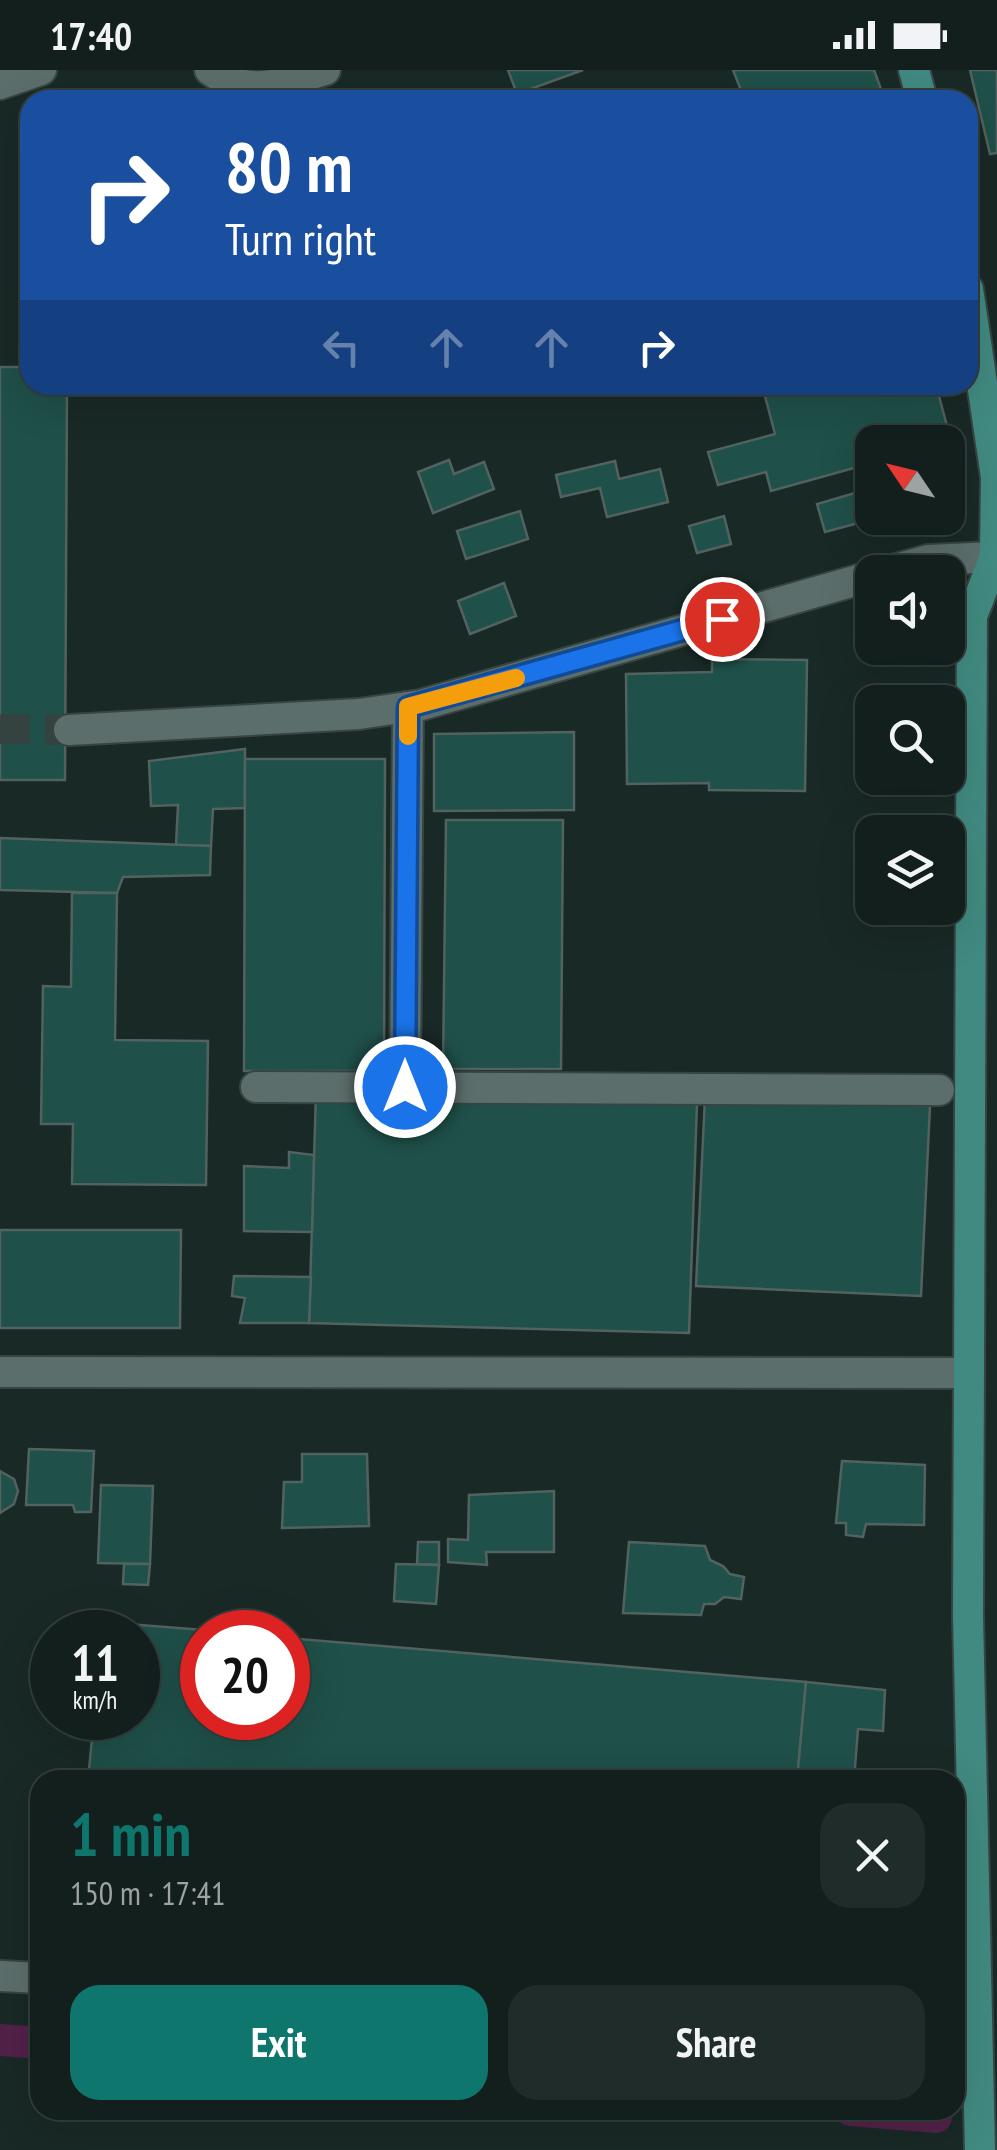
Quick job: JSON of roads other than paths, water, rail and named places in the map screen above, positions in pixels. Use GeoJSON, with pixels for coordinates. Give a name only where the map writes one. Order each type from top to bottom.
{"type":"FeatureCollection","features":[{"type":"Feature","properties":{"kind":"main road"},"geometry":{"type":"LineString","coordinates":[[978,356],[996,478],[997,519],[995,557],[972,616],[966,2040],[980,2150]]}},
{"type":"Feature","properties":{"kind":"street"},"geometry":{"type":"LineString","coordinates":[[0,84],[41,70]]}},
{"type":"Feature","properties":{"kind":"street"},"geometry":{"type":"LineString","coordinates":[[210,70],[229,83],[248,86],[278,84],[325,70]]}},
{"type":"Feature","properties":{"kind":"street"},"geometry":{"type":"LineString","coordinates":[[965,558],[995,557]]}},
{"type":"Feature","properties":{"kind":"street"},"geometry":{"type":"LineString","coordinates":[[69,730],[359,714],[408,707],[855,581]]}},
{"type":"Feature","properties":{"kind":"street"},"geometry":{"type":"LineString","coordinates":[[405,1087],[408,707]]}},
{"type":"Feature","properties":{"kind":"street"},"geometry":{"type":"LineString","coordinates":[[256,1087],[939,1090]]}},
{"type":"Feature","properties":{"kind":"street"},"geometry":{"type":"LineString","coordinates":[[0,1372],[969,1373]]}},
{"type":"Feature","properties":{"kind":"street"},"geometry":{"type":"LineString","coordinates":[[0,1976],[30,1978]]}},
{"type":"Feature","properties":{"kind":"waterway"},"geometry":{"type":"LineString","coordinates":[[0,2040],[30,2042]]}},
{"type":"Feature","properties":{"kind":"tunnel"},"geometry":{"type":"LineString","coordinates":[[0,729],[69,730]]}}]}
